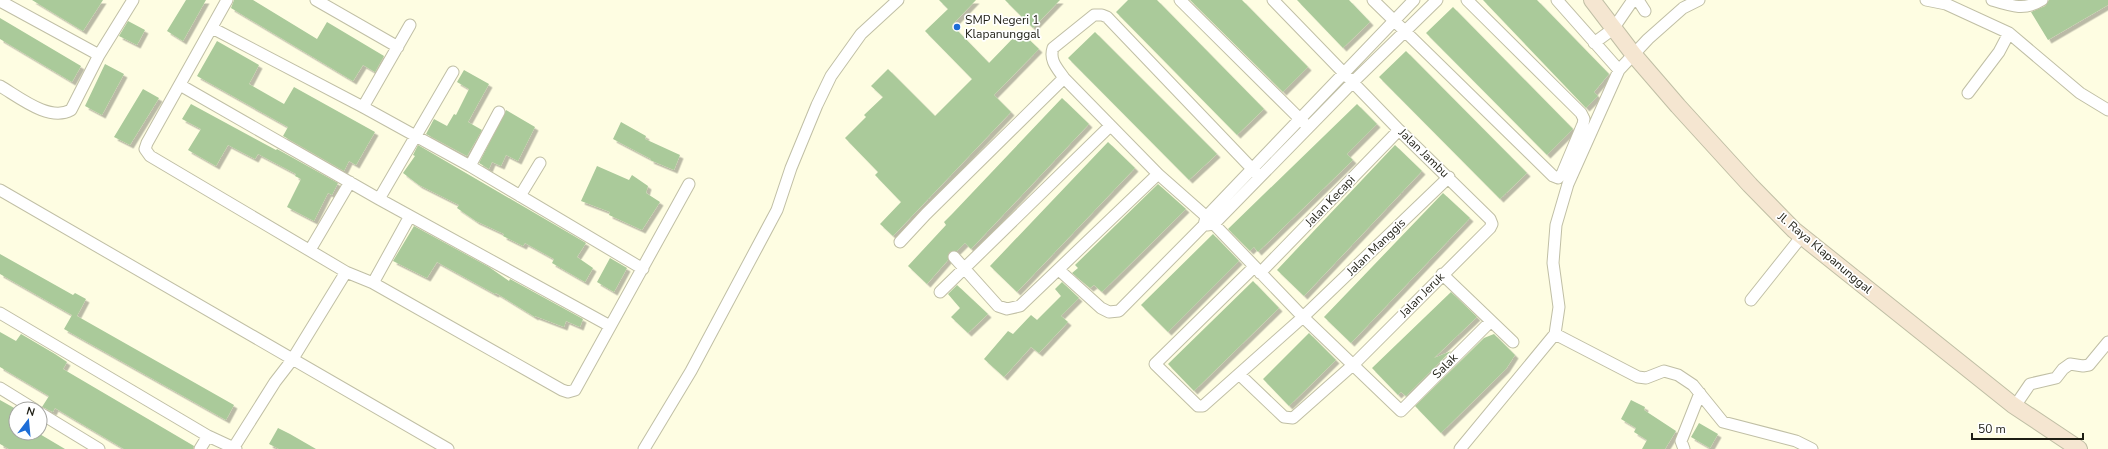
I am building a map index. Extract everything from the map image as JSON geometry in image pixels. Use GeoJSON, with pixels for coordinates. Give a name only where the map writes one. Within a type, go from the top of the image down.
{"type":"FeatureCollection","features":[{"type":"Feature","properties":{"kind":"street"},"geometry":{"type":"LineString","coordinates":[[0,86],[49,112],[66,113],[71,110],[99,55],[133,0]]}},
{"type":"Feature","properties":{"kind":"street"},"geometry":{"type":"LineString","coordinates":[[227,0],[147,143],[145,149],[147,153],[346,272],[373,283],[562,390],[568,392],[575,390],[689,184]]}},
{"type":"Feature","properties":{"kind":"street"},"geometry":{"type":"LineString","coordinates":[[316,0],[398,47]]}},
{"type":"Feature","properties":{"kind":"street"},"geometry":{"type":"LineString","coordinates":[[644,449],[690,371],[777,210],[791,168],[817,105],[831,76],[861,34],[898,0]]}},
{"type":"Feature","properties":{"kind":"street"},"geometry":{"type":"LineString","coordinates":[[1180,0],[1309,128]]}},
{"type":"Feature","properties":{"kind":"street","name":"Jalan Jambu"},"geometry":{"type":"LineString","coordinates":[[1273,0],[1354,81],[1399,130],[1449,177],[1490,219],[1492,226]]}},
{"type":"Feature","properties":{"kind":"street"},"geometry":{"type":"LineString","coordinates":[[1373,0],[1553,176],[1558,178],[1562,174],[1583,124],[1584,119],[1581,113],[1467,0]]}},
{"type":"Feature","properties":{"kind":"street"},"geometry":{"type":"LineString","coordinates":[[1059,270],[1101,308],[1109,312],[1119,311],[1256,172],[1299,118],[1414,0]]}},
{"type":"Feature","properties":{"kind":"street"},"geometry":{"type":"LineString","coordinates":[[1256,172],[1309,128],[1404,30],[1437,0]]}},
{"type":"Feature","properties":{"kind":"street"},"geometry":{"type":"LineString","coordinates":[[1557,0],[1619,70]]}},
{"type":"Feature","properties":{"kind":"street","name":"Jl. Raya Klapanunggal"},"geometry":{"type":"LineString","coordinates":[[1592,0],[1634,55],[1750,185],[1802,236],[2015,406],[2079,449]]}},
{"type":"Feature","properties":{"kind":"street"},"geometry":{"type":"LineString","coordinates":[[1594,43],[1613,29],[1632,0]]}},
{"type":"Feature","properties":{"kind":"street"},"geometry":{"type":"LineString","coordinates":[[1638,0],[1645,11]]}},
{"type":"Feature","properties":{"kind":"street"},"geometry":{"type":"LineString","coordinates":[[1460,449],[1555,334],[1559,307],[1553,263],[1556,226],[1568,184],[1619,70],[1648,39],[1683,8],[1699,0]]}},
{"type":"Feature","properties":{"kind":"street"},"geometry":{"type":"LineString","coordinates":[[1926,0],[1946,4],[2009,33],[2080,93],[2108,110]]}},
{"type":"Feature","properties":{"kind":"street"},"geometry":{"type":"LineString","coordinates":[[1992,0],[2021,8],[2033,6],[2042,0]]}},
{"type":"Feature","properties":{"kind":"street"},"geometry":{"type":"LineString","coordinates":[[0,1],[99,55]]}},
{"type":"Feature","properties":{"kind":"street"},"geometry":{"type":"LineString","coordinates":[[1256,172],[1107,17],[1102,15],[1094,15],[1053,48],[1051,55],[1052,60],[1064,78],[1158,174],[1303,317],[1354,364]]}},
{"type":"Feature","properties":{"kind":"street"},"geometry":{"type":"LineString","coordinates":[[363,106],[410,25]]}},
{"type":"Feature","properties":{"kind":"street"},"geometry":{"type":"LineString","coordinates":[[212,28],[363,106],[470,166],[643,268]]}},
{"type":"Feature","properties":{"kind":"street"},"geometry":{"type":"LineString","coordinates":[[1968,93],[1999,52],[2009,33]]}},
{"type":"Feature","properties":{"kind":"street"},"geometry":{"type":"LineString","coordinates":[[379,199],[453,72]]}},
{"type":"Feature","properties":{"kind":"street"},"geometry":{"type":"LineString","coordinates":[[900,242],[926,214],[1064,78]]}},
{"type":"Feature","properties":{"kind":"street"},"geometry":{"type":"LineString","coordinates":[[180,85],[379,199],[610,326]]}},
{"type":"Feature","properties":{"kind":"street"},"geometry":{"type":"LineString","coordinates":[[470,166],[499,112]]}},
{"type":"Feature","properties":{"kind":"street"},"geometry":{"type":"LineString","coordinates":[[940,292],[1110,126]]}},
{"type":"Feature","properties":{"kind":"street","name":"Jalan Kecapi"},"geometry":{"type":"LineString","coordinates":[[1240,375],[1203,406],[1198,406],[1155,364],[1257,270],[1399,130]]}},
{"type":"Feature","properties":{"kind":"street"},"geometry":{"type":"LineString","coordinates":[[520,196],[540,163]]}},
{"type":"Feature","properties":{"kind":"street"},"geometry":{"type":"LineString","coordinates":[[954,257],[990,299],[1003,309],[1020,306],[1158,174]]}},
{"type":"Feature","properties":{"kind":"street","name":"Jalan Manggis"},"geometry":{"type":"LineString","coordinates":[[1240,375],[1303,317],[1449,177]]}},
{"type":"Feature","properties":{"kind":"street"},"geometry":{"type":"LineString","coordinates":[[310,250],[350,182]]}},
{"type":"Feature","properties":{"kind":"street"},"geometry":{"type":"LineString","coordinates":[[0,190],[448,449]]}},
{"type":"Feature","properties":{"kind":"street"},"geometry":{"type":"LineString","coordinates":[[373,283],[410,216]]}},
{"type":"Feature","properties":{"kind":"street","name":"Jalan Jeruk"},"geometry":{"type":"LineString","coordinates":[[1240,375],[1284,417],[1293,418],[1354,364],[1442,274],[1492,226]]}},
{"type":"Feature","properties":{"kind":"street"},"geometry":{"type":"LineString","coordinates":[[1751,300],[1802,236]]}},
{"type":"Feature","properties":{"kind":"street"},"geometry":{"type":"LineString","coordinates":[[0,313],[208,436],[235,448],[275,382],[292,360],[346,272]]}},
{"type":"Feature","properties":{"kind":"street"},"geometry":{"type":"LineString","coordinates":[[1442,274],[1490,322],[1513,342]]}},
{"type":"Feature","properties":{"kind":"street","name":"Salak"},"geometry":{"type":"LineString","coordinates":[[1354,364],[1400,411],[1490,322]]}},
{"type":"Feature","properties":{"kind":"street"},"geometry":{"type":"LineString","coordinates":[[1555,334],[1638,377],[1646,378],[1664,371],[1678,375],[1693,385],[1723,422],[1796,441],[1812,449]]}},
{"type":"Feature","properties":{"kind":"street"},"geometry":{"type":"LineString","coordinates":[[2015,406],[2030,384],[2056,378],[2063,369],[2070,364],[2083,366],[2089,364],[2108,342]]}},
{"type":"Feature","properties":{"kind":"street"},"geometry":{"type":"LineString","coordinates":[[0,388],[21,401]]}},
{"type":"Feature","properties":{"kind":"street"},"geometry":{"type":"LineString","coordinates":[[1684,449],[1681,441],[1700,393]]}},
{"type":"Feature","properties":{"kind":"street"},"geometry":{"type":"LineString","coordinates":[[48,418],[99,449]]}},
{"type":"Feature","properties":{"kind":"street"},"geometry":{"type":"LineString","coordinates":[[200,449],[208,436]]}},
{"type":"Feature","properties":{"kind":"building"},"geometry":{"type":"Polygon","coordinates":[[[32,0],[103,0],[83,31],[32,0]]]}},
{"type":"Feature","properties":{"kind":"building"},"geometry":{"type":"Polygon","coordinates":[[[186,0],[206,0],[183,41],[167,31],[186,0]]]}},
{"type":"Feature","properties":{"kind":"building"},"geometry":{"type":"Polygon","coordinates":[[[234,0],[253,0],[317,39],[327,22],[384,56],[375,72],[363,65],[353,81],[231,8],[234,0]]]}},
{"type":"Feature","properties":{"kind":"building"},"geometry":{"type":"Polygon","coordinates":[[[939,0],[976,0],[952,25],[989,63],[1020,31],[1039,49],[994,95],[1011,112],[893,236],[880,224],[901,202],[875,175],[878,172],[845,138],[866,117],[864,115],[883,97],[871,86],[888,69],[935,116],[972,79],[925,31],[948,9],[939,0]]]}},
{"type":"Feature","properties":{"kind":"building"},"geometry":{"type":"Polygon","coordinates":[[[1005,0],[1060,0],[1033,28],[1005,0]]]}},
{"type":"Feature","properties":{"kind":"building"},"geometry":{"type":"Polygon","coordinates":[[[1128,0],[1157,0],[1264,109],[1237,135],[1116,12],[1128,0]]]}},
{"type":"Feature","properties":{"kind":"building"},"geometry":{"type":"Polygon","coordinates":[[[1190,0],[1242,0],[1308,67],[1283,92],[1190,0]]]}},
{"type":"Feature","properties":{"kind":"building"},"geometry":{"type":"Polygon","coordinates":[[[1297,0],[1349,0],[1370,22],[1343,48],[1297,0]]]}},
{"type":"Feature","properties":{"kind":"building"},"geometry":{"type":"Polygon","coordinates":[[[1483,0],[1537,0],[1609,74],[1594,92],[1598,96],[1586,108],[1483,0]]]}},
{"type":"Feature","properties":{"kind":"building"},"geometry":{"type":"Polygon","coordinates":[[[2049,0],[2108,0],[2108,5],[2048,40],[2031,12],[2045,6],[2049,0]]]}},
{"type":"Feature","properties":{"kind":"building"},"geometry":{"type":"Polygon","coordinates":[[[1453,7],[1573,129],[1547,155],[1426,33],[1453,7]]]}},
{"type":"Feature","properties":{"kind":"building"},"geometry":{"type":"Polygon","coordinates":[[[0,18],[81,66],[72,82],[0,39],[0,18]]]}},
{"type":"Feature","properties":{"kind":"building"},"geometry":{"type":"Polygon","coordinates":[[[128,21],[145,30],[137,45],[119,36],[128,21]]]}},
{"type":"Feature","properties":{"kind":"building"},"geometry":{"type":"Polygon","coordinates":[[[1095,32],[1217,154],[1189,180],[1068,58],[1095,32]]]}},
{"type":"Feature","properties":{"kind":"building"},"geometry":{"type":"Polygon","coordinates":[[[217,41],[259,65],[249,84],[284,104],[294,87],[375,132],[356,165],[349,161],[344,171],[283,136],[288,127],[197,76],[217,41]]]}},
{"type":"Feature","properties":{"kind":"building"},"geometry":{"type":"Polygon","coordinates":[[[1406,51],[1527,173],[1500,199],[1379,77],[1406,51]]]}},
{"type":"Feature","properties":{"kind":"building"},"geometry":{"type":"Polygon","coordinates":[[[105,64],[124,74],[102,115],[85,106],[105,64]]]}},
{"type":"Feature","properties":{"kind":"building"},"geometry":{"type":"Polygon","coordinates":[[[464,70],[489,84],[468,122],[482,130],[467,156],[426,134],[434,119],[447,126],[454,114],[456,115],[469,89],[457,82],[464,70]]]}},
{"type":"Feature","properties":{"kind":"building"},"geometry":{"type":"Polygon","coordinates":[[[143,89],[159,98],[130,145],[114,137],[143,89]]]}},
{"type":"Feature","properties":{"kind":"building"},"geometry":{"type":"Polygon","coordinates":[[[1062,98],[1089,124],[971,249],[965,243],[957,251],[949,252],[948,260],[927,284],[908,266],[946,225],[944,222],[1062,98]]]}},
{"type":"Feature","properties":{"kind":"building"},"geometry":{"type":"Polygon","coordinates":[[[191,104],[338,183],[332,195],[328,193],[314,221],[287,207],[301,179],[295,176],[296,174],[258,154],[255,159],[228,145],[216,166],[188,150],[201,129],[182,119],[191,104]]]}},
{"type":"Feature","properties":{"kind":"building"},"geometry":{"type":"Polygon","coordinates":[[[1357,104],[1377,124],[1347,154],[1353,160],[1258,252],[1254,247],[1250,251],[1228,229],[1357,104]]]}},
{"type":"Feature","properties":{"kind":"building"},"geometry":{"type":"Polygon","coordinates":[[[506,110],[535,127],[518,161],[506,155],[501,166],[492,162],[489,169],[479,163],[506,110]]]}},
{"type":"Feature","properties":{"kind":"building"},"geometry":{"type":"Polygon","coordinates":[[[621,122],[646,136],[645,139],[680,155],[674,170],[650,160],[651,159],[613,139],[621,122]]]}},
{"type":"Feature","properties":{"kind":"building"},"geometry":{"type":"Polygon","coordinates":[[[1108,142],[1135,168],[1017,292],[990,266],[1108,142]]]}},
{"type":"Feature","properties":{"kind":"building"},"geometry":{"type":"Polygon","coordinates":[[[418,145],[586,243],[577,257],[593,268],[585,282],[552,263],[554,259],[525,243],[523,246],[503,236],[504,234],[476,221],[457,208],[459,205],[419,185],[403,173],[415,156],[413,155],[418,145]]]}},
{"type":"Feature","properties":{"kind":"building"},"geometry":{"type":"Polygon","coordinates":[[[1395,145],[1422,171],[1304,296],[1277,270],[1395,145]]]}},
{"type":"Feature","properties":{"kind":"building"},"geometry":{"type":"Polygon","coordinates":[[[597,166],[629,180],[632,175],[648,186],[646,193],[660,202],[642,230],[609,215],[610,212],[581,201],[597,166]]]}},
{"type":"Feature","properties":{"kind":"building"},"geometry":{"type":"Polygon","coordinates":[[[1158,184],[1186,209],[1102,292],[1094,285],[1090,288],[1072,273],[1078,268],[1075,265],[1158,184]]]}},
{"type":"Feature","properties":{"kind":"building"},"geometry":{"type":"Polygon","coordinates":[[[1443,193],[1470,218],[1351,343],[1324,317],[1443,193]]]}},
{"type":"Feature","properties":{"kind":"building"},"geometry":{"type":"Polygon","coordinates":[[[414,226],[489,267],[509,281],[510,279],[583,319],[580,327],[566,321],[564,327],[535,317],[496,293],[495,294],[437,262],[427,278],[393,261],[414,226]]]}},
{"type":"Feature","properties":{"kind":"building"},"geometry":{"type":"Polygon","coordinates":[[[1213,234],[1239,261],[1168,332],[1141,305],[1213,234]]]}},
{"type":"Feature","properties":{"kind":"building"},"geometry":{"type":"Polygon","coordinates":[[[0,254],[73,295],[75,293],[86,299],[77,316],[234,405],[226,420],[64,329],[72,315],[0,274],[0,254]]]}},
{"type":"Feature","properties":{"kind":"building"},"geometry":{"type":"Polygon","coordinates":[[[610,258],[627,268],[614,292],[597,282],[610,258]]]}},
{"type":"Feature","properties":{"kind":"building"},"geometry":{"type":"Polygon","coordinates":[[[1253,281],[1279,308],[1194,391],[1168,364],[1253,281]]]}},
{"type":"Feature","properties":{"kind":"building"},"geometry":{"type":"Polygon","coordinates":[[[1062,282],[1079,298],[1061,316],[1068,322],[1039,353],[1031,347],[1004,377],[984,359],[1008,331],[1013,334],[1031,315],[1037,320],[1061,296],[1055,289],[1062,282]]]}},
{"type":"Feature","properties":{"kind":"building"},"geometry":{"type":"Polygon","coordinates":[[[957,285],[988,314],[968,333],[951,317],[960,308],[948,294],[957,285]]]}},
{"type":"Feature","properties":{"kind":"building"},"geometry":{"type":"Polygon","coordinates":[[[1451,292],[1477,317],[1434,358],[1451,351],[1406,396],[1401,392],[1398,395],[1372,368],[1451,292]]]}},
{"type":"Feature","properties":{"kind":"building"},"geometry":{"type":"Polygon","coordinates":[[[0,332],[16,341],[21,334],[67,362],[63,369],[194,446],[193,449],[124,449],[55,408],[53,412],[48,410],[48,401],[46,401],[49,396],[0,367],[0,332]]]}},
{"type":"Feature","properties":{"kind":"building"},"geometry":{"type":"Polygon","coordinates":[[[1309,333],[1336,360],[1289,406],[1263,379],[1309,333]]]}},
{"type":"Feature","properties":{"kind":"building"},"geometry":{"type":"Polygon","coordinates":[[[1494,334],[1515,355],[1506,369],[1441,433],[1415,406],[1484,338],[1494,334]]]}},
{"type":"Feature","properties":{"kind":"building"},"geometry":{"type":"Polygon","coordinates":[[[0,400],[8,404],[8,441],[48,441],[48,439],[65,449],[9,449],[0,444],[0,400]]]}},
{"type":"Feature","properties":{"kind":"building"},"geometry":{"type":"Polygon","coordinates":[[[1631,400],[1645,407],[1644,410],[1676,431],[1665,449],[1642,449],[1647,440],[1634,432],[1636,428],[1621,419],[1631,400]]]}},
{"type":"Feature","properties":{"kind":"building"},"geometry":{"type":"Polygon","coordinates":[[[1699,423],[1718,434],[1710,448],[1691,437],[1699,423]]]}},
{"type":"Feature","properties":{"kind":"building"},"geometry":{"type":"Polygon","coordinates":[[[278,428],[316,449],[279,449],[269,444],[278,428]]]}},
{"type":"Feature","properties":{"kind":"place","name":"SMP Negeri 1 Klapanunggal"},"geometry":{"type":"Point","coordinates":[957,27]}}]}
